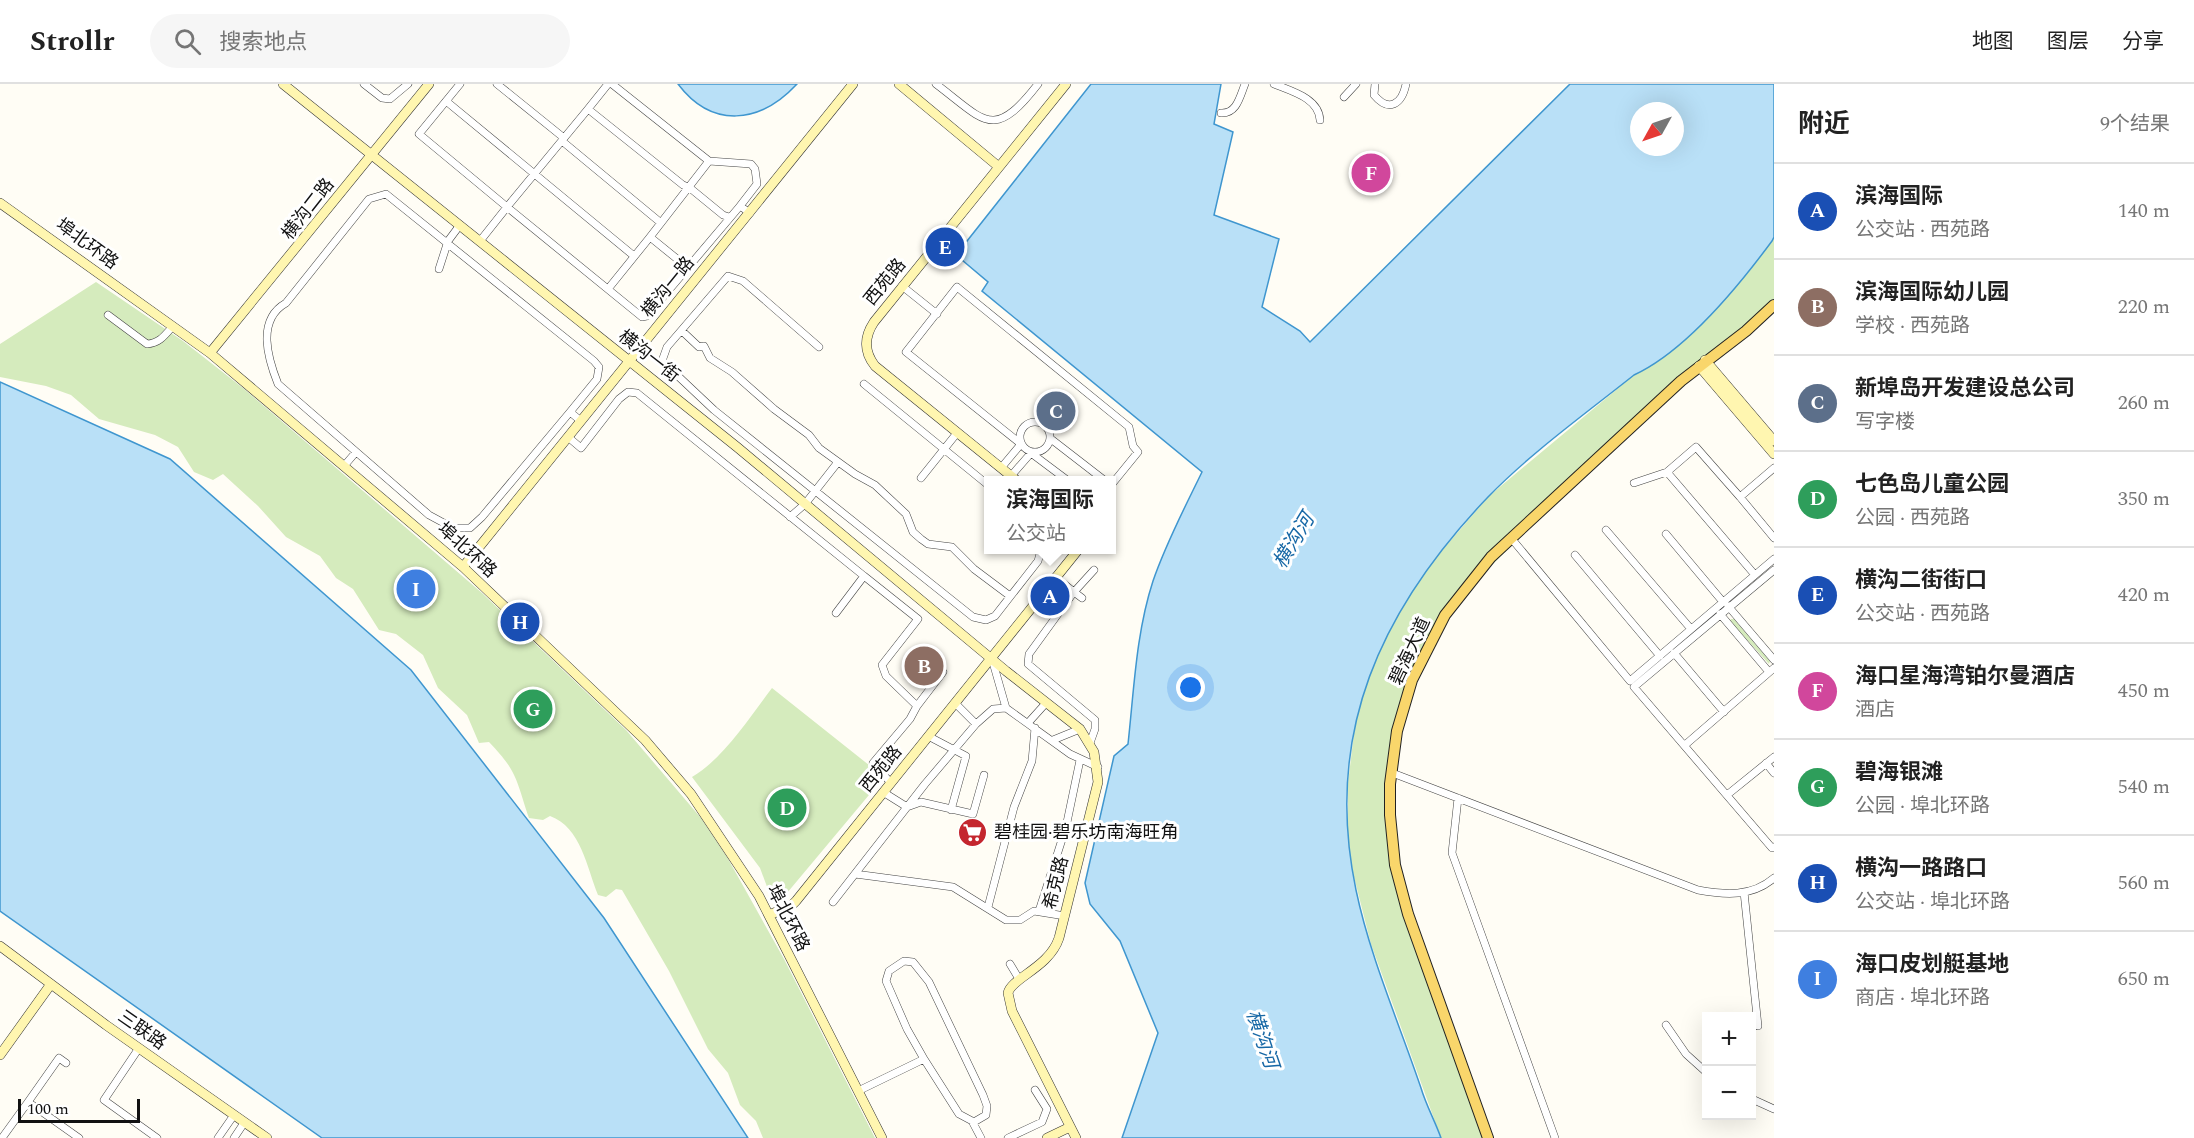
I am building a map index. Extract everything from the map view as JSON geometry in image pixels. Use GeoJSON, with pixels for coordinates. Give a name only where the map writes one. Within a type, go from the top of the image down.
{"type":"FeatureCollection","features":[{"type":"Feature","properties":{"kind":"main road","name":"横沟一街"},"geometry":{"type":"LineString","coordinates":[[283,84],[629,361],[991,658]]}},
{"type":"Feature","properties":{"kind":"main road","name":"横沟二路"},"geometry":{"type":"LineString","coordinates":[[210,353],[429,84]]}},
{"type":"Feature","properties":{"kind":"main road","name":"横沟一路"},"geometry":{"type":"LineString","coordinates":[[463,567],[853,84]]}},
{"type":"Feature","properties":{"kind":"main road"},"geometry":{"type":"LineString","coordinates":[[899,84],[999,166]]}},
{"type":"Feature","properties":{"kind":"main road","name":"西苑路"},"geometry":{"type":"LineString","coordinates":[[1011,476],[882,372],[870,359],[866,342],[869,330],[902,286],[1066,84]]}},
{"type":"Feature","properties":{"kind":"main road","name":"埠北环路"},"geometry":{"type":"LineString","coordinates":[[0,203],[210,353],[463,567],[645,740],[702,809],[746,874],[882,1138]]}},
{"type":"Feature","properties":{"kind":"main road","name":"碧海大道"},"geometry":{"type":"LineString","coordinates":[[1488,1138],[1403,898],[1392,847],[1390,797],[1397,731],[1420,661],[1460,593],[1485,563],[1774,305]]}},
{"type":"Feature","properties":{"kind":"main road","name":"碧海大道"},"geometry":{"type":"LineString","coordinates":[[1704,366],[1748,337],[1774,314]]}},
{"type":"Feature","properties":{"kind":"main road"},"geometry":{"type":"LineString","coordinates":[[1704,366],[1771,438],[1774,454]]}},
{"type":"Feature","properties":{"kind":"main road","name":"碧海大道"},"geometry":{"type":"LineString","coordinates":[[1493,1138],[1403,882],[1395,830],[1395,774],[1408,704],[1428,653],[1456,604],[1512,540]]}},
{"type":"Feature","properties":{"kind":"main road","name":"西苑路"},"geometry":{"type":"LineString","coordinates":[[769,915],[791,906],[1074,554]]}},
{"type":"Feature","properties":{"kind":"main road","name":"希克路"},"geometry":{"type":"LineString","coordinates":[[991,658],[1080,729],[1090,743],[1098,767],[1096,792],[1065,916],[1053,952],[1038,968],[1019,979]]}},
{"type":"Feature","properties":{"kind":"main road","name":"三联路"},"geometry":{"type":"LineString","coordinates":[[0,946],[267,1138]]}},
{"type":"Feature","properties":{"kind":"main road"},"geometry":{"type":"LineString","coordinates":[[1019,979],[1009,987],[1008,1002],[1076,1138]]}},
{"type":"Feature","properties":{"kind":"main road"},"geometry":{"type":"LineString","coordinates":[[0,1055],[51,984]]}},
{"type":"Feature","properties":{"kind":"main road"},"geometry":{"type":"LineString","coordinates":[[1047,1138],[1070,1127]]}},
{"type":"Feature","properties":{"kind":"street"},"geometry":{"type":"LineString","coordinates":[[364,84],[382,98],[390,99],[408,84]]}},
{"type":"Feature","properties":{"kind":"street"},"geometry":{"type":"LineString","coordinates":[[460,84],[419,135],[507,207],[608,289],[642,317],[647,316],[757,184],[755,169],[751,164],[710,161],[610,84],[534,174],[507,207],[480,241]]}},
{"type":"Feature","properties":{"kind":"street"},"geometry":{"type":"LineString","coordinates":[[497,84],[661,223]]}},
{"type":"Feature","properties":{"kind":"street"},"geometry":{"type":"LineString","coordinates":[[936,84],[975,114],[990,122],[1004,119],[1013,113],[1038,84]]}},
{"type":"Feature","properties":{"kind":"street"},"geometry":{"type":"LineString","coordinates":[[1221,113],[1228,114],[1234,110],[1245,84]]}},
{"type":"Feature","properties":{"kind":"street"},"geometry":{"type":"LineString","coordinates":[[1274,84],[1296,93],[1316,106],[1320,111],[1320,120]]}},
{"type":"Feature","properties":{"kind":"street"},"geometry":{"type":"LineString","coordinates":[[1344,98],[1356,84]]}},
{"type":"Feature","properties":{"kind":"street"},"geometry":{"type":"LineString","coordinates":[[1375,84],[1374,95],[1383,105],[1389,106],[1399,101],[1407,84]]}},
{"type":"Feature","properties":{"kind":"street"},"geometry":{"type":"LineString","coordinates":[[446,101],[634,256]]}},
{"type":"Feature","properties":{"kind":"street"},"geometry":{"type":"LineString","coordinates":[[588,109],[683,185],[729,217]]}},
{"type":"Feature","properties":{"kind":"street"},"geometry":{"type":"LineString","coordinates":[[608,289],[710,161]]}},
{"type":"Feature","properties":{"kind":"street"},"geometry":{"type":"LineString","coordinates":[[386,194],[392,197],[448,241],[599,367],[597,378],[509,489],[470,528],[453,528],[429,515],[278,384],[270,362],[267,328],[278,308],[286,303],[374,196],[386,194]]}},
{"type":"Feature","properties":{"kind":"street"},"geometry":{"type":"LineString","coordinates":[[740,206],[750,213]]}},
{"type":"Feature","properties":{"kind":"street"},"geometry":{"type":"LineString","coordinates":[[438,269],[448,241],[460,225]]}},
{"type":"Feature","properties":{"kind":"street"},"geometry":{"type":"LineString","coordinates":[[650,237],[687,267]]}},
{"type":"Feature","properties":{"kind":"street"},"geometry":{"type":"LineString","coordinates":[[819,346],[735,276],[728,276],[722,280],[663,355],[662,361],[666,367],[816,491],[973,617],[986,620],[995,616],[1038,561],[1040,554]]}},
{"type":"Feature","properties":{"kind":"street"},"geometry":{"type":"LineString","coordinates":[[902,286],[937,314]]}},
{"type":"Feature","properties":{"kind":"street"},"geometry":{"type":"LineString","coordinates":[[1062,476],[906,352],[957,287],[1129,427],[1133,446],[1138,452],[1116,479]]}},
{"type":"Feature","properties":{"kind":"street"},"geometry":{"type":"LineString","coordinates":[[108,315],[147,344],[155,343],[163,338],[173,326]]}},
{"type":"Feature","properties":{"kind":"street"},"geometry":{"type":"LineString","coordinates":[[682,331],[699,347],[704,346],[710,358],[744,382],[838,462],[875,485],[906,514],[913,532],[921,539],[928,544],[952,548],[974,570],[1010,596]]}},
{"type":"Feature","properties":{"kind":"street"},"geometry":{"type":"LineString","coordinates":[[864,384],[984,482]]}},
{"type":"Feature","properties":{"kind":"street"},"geometry":{"type":"LineString","coordinates":[[568,437],[581,448],[619,399],[628,392],[637,393],[918,619],[882,665],[886,676],[917,706]]}},
{"type":"Feature","properties":{"kind":"street"},"geometry":{"type":"LineString","coordinates":[[570,412],[581,421]]}},
{"type":"Feature","properties":{"kind":"street"},"geometry":{"type":"LineString","coordinates":[[1001,468],[1021,444],[1021,431],[1033,420],[1043,424],[1051,434],[1051,439],[1042,450],[1031,453],[1014,476]]}},
{"type":"Feature","properties":{"kind":"street"},"geometry":{"type":"LineString","coordinates":[[921,478],[957,434]]}},
{"type":"Feature","properties":{"kind":"street"},"geometry":{"type":"LineString","coordinates":[[1051,439],[1099,476]]}},
{"type":"Feature","properties":{"kind":"street"},"geometry":{"type":"LineString","coordinates":[[1634,483],[1667,472],[1696,447],[1774,538]]}},
{"type":"Feature","properties":{"kind":"street"},"geometry":{"type":"LineString","coordinates":[[344,466],[356,452]]}},
{"type":"Feature","properties":{"kind":"street"},"geometry":{"type":"LineString","coordinates":[[790,517],[805,504],[838,462]]}},
{"type":"Feature","properties":{"kind":"street"},"geometry":{"type":"LineString","coordinates":[[1740,497],[1774,468]]}},
{"type":"Feature","properties":{"kind":"street"},"geometry":{"type":"LineString","coordinates":[[1667,472],[1755,575]]}},
{"type":"Feature","properties":{"kind":"street"},"geometry":{"type":"LineString","coordinates":[[1606,530],[1691,629]]}},
{"type":"Feature","properties":{"kind":"street"},"geometry":{"type":"LineString","coordinates":[[1666,534],[1774,660]]}},
{"type":"Feature","properties":{"kind":"street"},"geometry":{"type":"LineString","coordinates":[[1512,540],[1684,745],[1772,848],[1774,847]]}},
{"type":"Feature","properties":{"kind":"street"},"geometry":{"type":"LineString","coordinates":[[1575,555],[1660,656]]}},
{"type":"Feature","properties":{"kind":"street"},"geometry":{"type":"LineString","coordinates":[[1632,684],[1674,653],[1720,614],[1726,604],[1774,559]]}},
{"type":"Feature","properties":{"kind":"street"},"geometry":{"type":"LineString","coordinates":[[1090,743],[1095,729],[1095,720],[1028,664],[1029,654],[1074,592],[1094,570]]}},
{"type":"Feature","properties":{"kind":"street"},"geometry":{"type":"LineString","coordinates":[[1632,684],[1691,629],[1774,570]]}},
{"type":"Feature","properties":{"kind":"street"},"geometry":{"type":"LineString","coordinates":[[836,613],[864,576]]}},
{"type":"Feature","properties":{"kind":"street"},"geometry":{"type":"LineString","coordinates":[[1056,577],[1082,598]]}},
{"type":"Feature","properties":{"kind":"street"},"geometry":{"type":"LineString","coordinates":[[1684,745],[1772,670],[1720,614]]}},
{"type":"Feature","properties":{"kind":"street"},"geometry":{"type":"LineString","coordinates":[[1674,653],[1724,712]]}},
{"type":"Feature","properties":{"kind":"street"},"geometry":{"type":"LineString","coordinates":[[991,658],[1006,708]]}},
{"type":"Feature","properties":{"kind":"street"},"geometry":{"type":"LineString","coordinates":[[891,783],[873,763],[910,719],[943,672]]}},
{"type":"Feature","properties":{"kind":"street"},"geometry":{"type":"LineString","coordinates":[[955,703],[976,724]]}},
{"type":"Feature","properties":{"kind":"street"},"geometry":{"type":"LineString","coordinates":[[988,907],[1014,807],[1032,761],[1031,726],[1046,703]]}},
{"type":"Feature","properties":{"kind":"street"},"geometry":{"type":"LineString","coordinates":[[833,902],[907,807],[976,724],[993,708],[1006,708],[1080,760],[1098,767]]}},
{"type":"Feature","properties":{"kind":"street"},"geometry":{"type":"LineString","coordinates":[[1053,740],[1080,729]]}},
{"type":"Feature","properties":{"kind":"street"},"geometry":{"type":"LineString","coordinates":[[928,736],[966,756],[951,810]]}},
{"type":"Feature","properties":{"kind":"street"},"geometry":{"type":"LineString","coordinates":[[1727,795],[1774,757]]}},
{"type":"Feature","properties":{"kind":"street"},"geometry":{"type":"LineString","coordinates":[[1040,911],[1066,827],[1080,760]]}},
{"type":"Feature","properties":{"kind":"street"},"geometry":{"type":"LineString","coordinates":[[1766,763],[1774,772]]}},
{"type":"Feature","properties":{"kind":"street"},"geometry":{"type":"LineString","coordinates":[[907,807],[921,802],[973,814],[984,774]]}},
{"type":"Feature","properties":{"kind":"street"},"geometry":{"type":"LineString","coordinates":[[1395,774],[1698,890],[1725,895],[1763,888],[1774,878]]}},
{"type":"Feature","properties":{"kind":"street"},"geometry":{"type":"LineString","coordinates":[[883,792],[907,807]]}},
{"type":"Feature","properties":{"kind":"street"},"geometry":{"type":"LineString","coordinates":[[1458,798],[1452,853],[1555,1138]]}},
{"type":"Feature","properties":{"kind":"street"},"geometry":{"type":"LineString","coordinates":[[1066,827],[1087,829]]}},
{"type":"Feature","properties":{"kind":"street"},"geometry":{"type":"LineString","coordinates":[[855,873],[953,887],[1006,920],[1020,920],[1034,911],[1065,916]]}},
{"type":"Feature","properties":{"kind":"street"},"geometry":{"type":"LineString","coordinates":[[1744,892],[1758,1026]]}},
{"type":"Feature","properties":{"kind":"street"},"geometry":{"type":"LineString","coordinates":[[972,1121],[986,1115],[987,1106],[983,1095],[929,982],[913,962],[904,962],[889,971],[886,981],[907,1029],[924,1059],[959,1114],[972,1121],[981,1138]]}},
{"type":"Feature","properties":{"kind":"street"},"geometry":{"type":"LineString","coordinates":[[1010,964],[1019,979]]}},
{"type":"Feature","properties":{"kind":"street"},"geometry":{"type":"LineString","coordinates":[[1666,1025],[1686,1054],[1702,1068]]}},
{"type":"Feature","properties":{"kind":"street"},"geometry":{"type":"LineString","coordinates":[[139,1048],[104,1100],[157,1138]]}},
{"type":"Feature","properties":{"kind":"street"},"geometry":{"type":"LineString","coordinates":[[2,1138],[59,1058],[66,1063]]}},
{"type":"Feature","properties":{"kind":"street"},"geometry":{"type":"LineString","coordinates":[[858,1091],[924,1059]]}},
{"type":"Feature","properties":{"kind":"street"},"geometry":{"type":"LineString","coordinates":[[1008,1138],[1042,1122],[1047,1109],[1035,1090]]}},
{"type":"Feature","properties":{"kind":"street"},"geometry":{"type":"LineString","coordinates":[[1756,1101],[1774,1109]]}},
{"type":"Feature","properties":{"kind":"street"},"geometry":{"type":"LineString","coordinates":[[28,1102],[79,1138]]}},
{"type":"Feature","properties":{"kind":"street"},"geometry":{"type":"LineString","coordinates":[[218,1138],[234,1115]]}},
{"type":"Feature","properties":{"kind":"street"},"geometry":{"type":"LineString","coordinates":[[234,1138],[244,1123]]}},
{"type":"Feature","properties":{"kind":"green space"},"geometry":{"type":"Polygon","coordinates":[[[1774,237],[1774,302],[1668,393],[1450,606],[1412,680],[1390,797],[1404,902],[1488,1138],[1441,1138],[1371,944],[1352,869],[1348,845],[1348,783],[1356,717],[1364,690],[1385,637],[1420,576],[1489,496],[1634,375],[1692,332],[1747,274],[1774,237]]]}},
{"type":"Feature","properties":{"kind":"green space"},"geometry":{"type":"Polygon","coordinates":[[[96,282],[183,341],[243,388],[482,593],[626,730],[701,818],[727,857],[784,959],[875,1138],[763,1138],[756,1121],[740,1105],[728,1073],[708,1049],[669,971],[622,890],[616,889],[606,897],[598,895],[582,850],[569,829],[561,821],[550,816],[543,820],[529,818],[518,785],[506,761],[489,742],[479,743],[467,715],[438,688],[423,655],[396,634],[379,630],[353,589],[336,578],[320,556],[286,537],[258,506],[223,474],[213,480],[194,472],[178,447],[155,435],[99,419],[71,395],[46,386],[0,377],[0,344],[96,282]]]}},
{"type":"Feature","properties":{"kind":"green space"},"geometry":{"type":"Polygon","coordinates":[[[1734,619],[1770,661],[1769,664],[1730,621],[1734,619]]]}},
{"type":"Feature","properties":{"kind":"green space"},"geometry":{"type":"Polygon","coordinates":[[[772,688],[884,777],[787,893],[769,892],[760,868],[692,777],[725,749],[772,688]]]}},
{"type":"Feature","properties":{"kind":"water"},"geometry":{"type":"Polygon","coordinates":[[[678,84],[797,84],[768,107],[736,116],[706,109],[691,99],[678,84]]]}},
{"type":"Feature","properties":{"kind":"water","name":"横沟河"},"geometry":{"type":"Polygon","coordinates":[[[1091,84],[1221,84],[1214,124],[1233,132],[1214,215],[1279,239],[1262,307],[1300,331],[1310,342],[1570,84],[1774,84],[1774,237],[1772,241],[1727,297],[1692,334],[1673,350],[1634,375],[1559,434],[1522,464],[1488,497],[1450,540],[1418,584],[1391,629],[1370,677],[1355,726],[1348,778],[1348,833],[1356,890],[1377,965],[1441,1138],[1122,1138],[1158,1033],[1120,941],[1090,904],[1085,883],[1114,756],[1128,744],[1136,662],[1147,601],[1164,553],[1202,472],[982,291],[988,282],[956,255],[1091,84]]]}},
{"type":"Feature","properties":{"kind":"water"},"geometry":{"type":"Polygon","coordinates":[[[0,382],[170,459],[411,670],[604,918],[748,1138],[322,1138],[0,911],[0,382]]]}},
{"type":"Feature","properties":{"kind":"place","name":"海口星海湾铂尔曼酒店"},"geometry":{"type":"Point","coordinates":[1371,173]}},
{"type":"Feature","properties":{"kind":"place","name":"横沟二街街口"},"geometry":{"type":"Point","coordinates":[945,247]}},
{"type":"Feature","properties":{"kind":"place","name":"新埠岛开发建设总公司"},"geometry":{"type":"Point","coordinates":[1056,411]}},
{"type":"Feature","properties":{"kind":"place","name":"海口皮划艇基地"},"geometry":{"type":"Point","coordinates":[416,589]}},
{"type":"Feature","properties":{"kind":"place","name":"滨海国际"},"geometry":{"type":"Point","coordinates":[1050,596]}},
{"type":"Feature","properties":{"kind":"place","name":"横沟一路路口"},"geometry":{"type":"Point","coordinates":[520,622]}},
{"type":"Feature","properties":{"kind":"place","name":"滨海国际幼儿园"},"geometry":{"type":"Point","coordinates":[924,666]}},
{"type":"Feature","properties":{"kind":"place","name":"碧海银滩"},"geometry":{"type":"Point","coordinates":[533,709]}},
{"type":"Feature","properties":{"kind":"place","name":"七色岛儿童公园"},"geometry":{"type":"Point","coordinates":[787,808]}},
{"type":"Feature","properties":{"kind":"place","name":"碧桂园·碧乐坊南海旺角"},"geometry":{"type":"Point","coordinates":[973,832]}}]}
